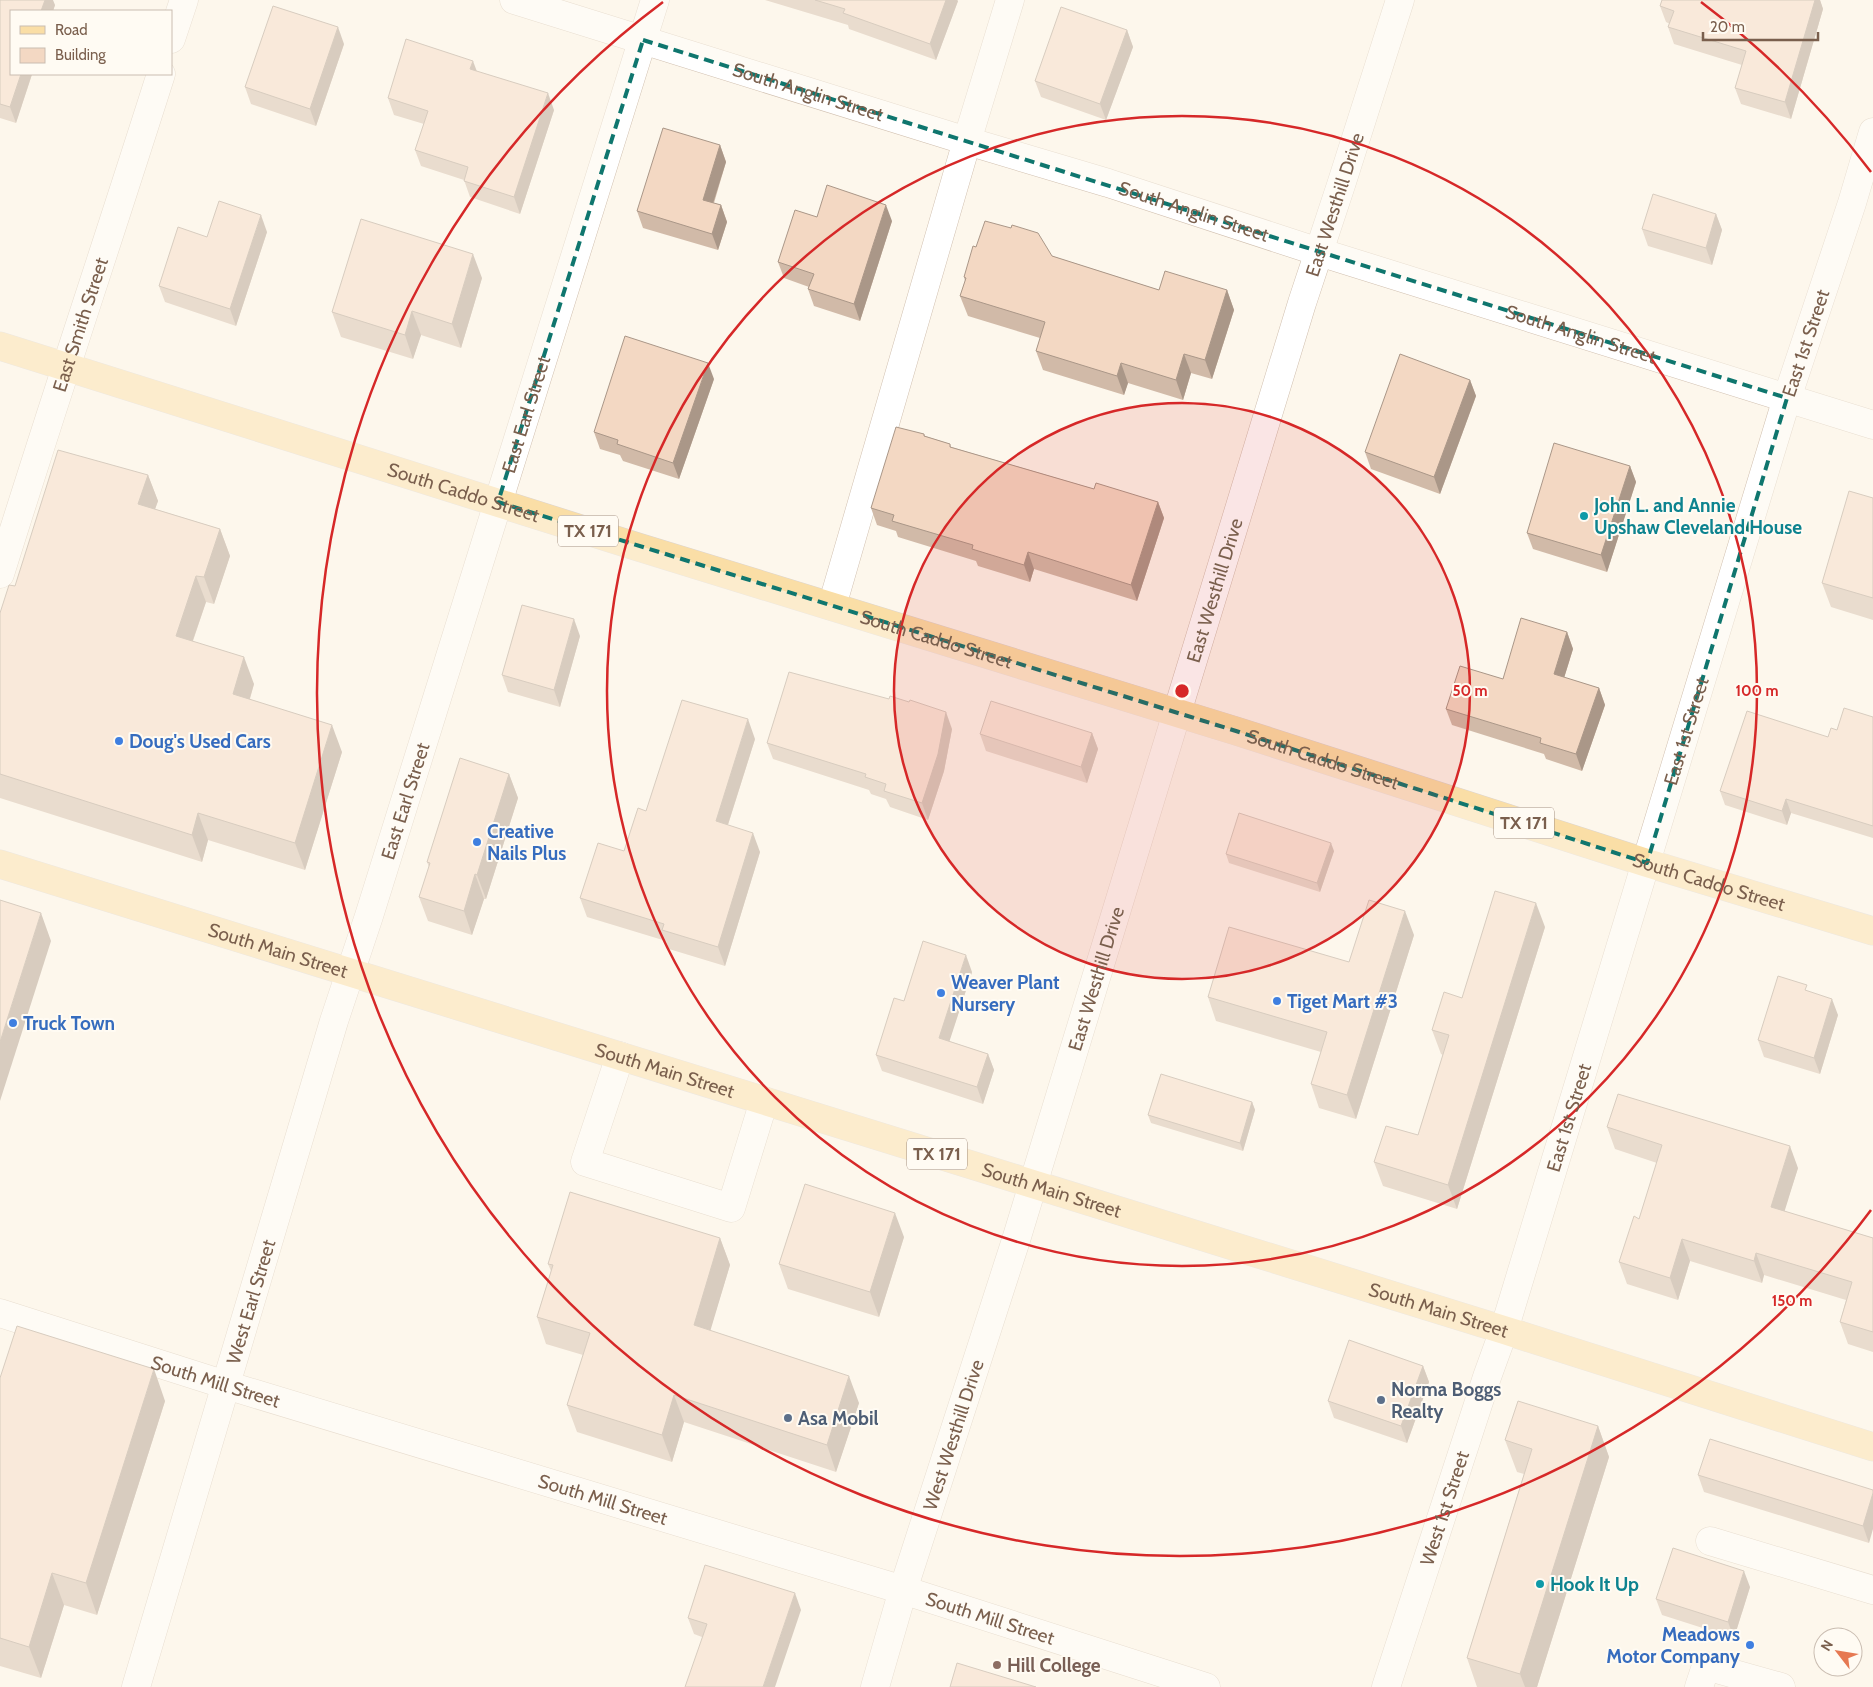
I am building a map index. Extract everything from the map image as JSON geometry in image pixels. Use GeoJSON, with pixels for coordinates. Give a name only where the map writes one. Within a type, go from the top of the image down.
{"type":"FeatureCollection","features":[{"type":"Feature","properties":{"kind":"main road","name":"South Caddo Street"},"geometry":{"type":"LineString","coordinates":[[0,346],[1236,731],[1647,863],[1873,931]]}},
{"type":"Feature","properties":{"kind":"main road","name":"South Main Street"},"geometry":{"type":"LineString","coordinates":[[0,864],[1504,1330],[1873,1447]]}},
{"type":"Feature","properties":{"kind":"street"},"geometry":{"type":"LineString","coordinates":[[172,37],[184,0]]}},
{"type":"Feature","properties":{"kind":"street","name":"South Anglin Street"},"geometry":{"type":"LineString","coordinates":[[514,0],[1108,183],[1319,252],[1873,424]]}},
{"type":"Feature","properties":{"kind":"street","name":"East Earl Street"},"geometry":{"type":"LineString","coordinates":[[350,972],[656,0]]}},
{"type":"Feature","properties":{"kind":"street"},"geometry":{"type":"LineString","coordinates":[[832,606],[967,141],[1010,0]]}},
{"type":"Feature","properties":{"kind":"street","name":"East Westhill Drive"},"geometry":{"type":"LineString","coordinates":[[1033,1184],[1176,713],[1319,252],[1400,0]]}},
{"type":"Feature","properties":{"kind":"street","name":"East Smith Street"},"geometry":{"type":"LineString","coordinates":[[0,574],[161,75]]}},
{"type":"Feature","properties":{"kind":"street","name":"East 1st Street"},"geometry":{"type":"LineString","coordinates":[[1504,1330],[1788,398],[1873,132]]}},
{"type":"Feature","properties":{"kind":"street","name":"West Earl Street"},"geometry":{"type":"LineString","coordinates":[[136,1687],[350,972]]}},
{"type":"Feature","properties":{"kind":"street"},"geometry":{"type":"LineString","coordinates":[[620,1056],[585,1162],[731,1208],[764,1101]]}},
{"type":"Feature","properties":{"kind":"street","name":"West Westhill Drive"},"geometry":{"type":"LineString","coordinates":[[875,1687],[903,1590],[1033,1184]]}},
{"type":"Feature","properties":{"kind":"street","name":"South Mill Street"},"geometry":{"type":"LineString","coordinates":[[0,1313],[226,1386],[903,1590],[1206,1687]]}},
{"type":"Feature","properties":{"kind":"street","name":"West 1st Street"},"geometry":{"type":"LineString","coordinates":[[1386,1687],[1504,1330]]}},
{"type":"Feature","properties":{"kind":"street"},"geometry":{"type":"LineString","coordinates":[[1710,1541],[1873,1590]]}},
{"type":"Feature","properties":{"kind":"street"},"geometry":{"type":"LineString","coordinates":[[1703,1676],[1781,1687]]}},
{"type":"Feature","properties":{"kind":"highlighted area"},"geometry":{"type":"Polygon","coordinates":[[[643,40],[1787,398],[1647,863],[1236,731],[498,502],[643,40]]]}},
{"type":"Feature","properties":{"kind":"building"},"geometry":{"type":"Polygon","coordinates":[[[0,0],[45,0],[41,10],[10,10],[10,75],[21,75],[10,107],[0,104],[0,0]]]}},
{"type":"Feature","properties":{"kind":"building"},"geometry":{"type":"Polygon","coordinates":[[[815,0],[946,0],[930,44],[843,13],[845,9],[815,0]]]}},
{"type":"Feature","properties":{"kind":"building"},"geometry":{"type":"Polygon","coordinates":[[[1662,0],[1815,0],[1785,102],[1735,88],[1746,51],[1668,27],[1674,11],[1660,6],[1662,0]]]}},
{"type":"Feature","properties":{"kind":"building"},"geometry":{"type":"Polygon","coordinates":[[[273,6],[338,27],[310,109],[245,87],[273,6]]]}},
{"type":"Feature","properties":{"kind":"building"},"geometry":{"type":"Polygon","coordinates":[[[1061,7],[1127,30],[1100,104],[1035,81],[1061,7]]]}},
{"type":"Feature","properties":{"kind":"building"},"geometry":{"type":"Polygon","coordinates":[[[406,39],[473,61],[470,69],[548,93],[514,197],[464,181],[468,167],[415,150],[428,111],[388,98],[406,39]]]}},
{"type":"Feature","properties":{"kind":"building"},"geometry":{"type":"Polygon","coordinates":[[[663,128],[720,145],[703,200],[721,205],[712,234],[637,211],[663,128]]]}},
{"type":"Feature","properties":{"kind":"building"},"geometry":{"type":"Polygon","coordinates":[[[827,185],[886,205],[854,304],[808,289],[814,274],[778,262],[795,210],[817,217],[827,185]]]}},
{"type":"Feature","properties":{"kind":"building"},"geometry":{"type":"Polygon","coordinates":[[[1653,194],[1716,214],[1706,248],[1642,229],[1653,194]]]}},
{"type":"Feature","properties":{"kind":"building"},"geometry":{"type":"Polygon","coordinates":[[[219,201],[261,215],[230,309],[159,286],[178,227],[207,237],[219,201]]]}},
{"type":"Feature","properties":{"kind":"building"},"geometry":{"type":"Polygon","coordinates":[[[361,219],[473,254],[452,324],[412,311],[405,335],[332,312],[361,219]]]}},
{"type":"Feature","properties":{"kind":"building"},"geometry":{"type":"Polygon","coordinates":[[[985,221],[1011,228],[1012,225],[1038,233],[1052,256],[1159,290],[1165,271],[1227,290],[1205,360],[1184,354],[1176,380],[1121,363],[1117,376],[1036,351],[1045,322],[960,296],[973,246],[976,247],[985,221]]]}},
{"type":"Feature","properties":{"kind":"building"},"geometry":{"type":"Polygon","coordinates":[[[625,336],[708,363],[673,463],[617,444],[618,440],[594,432],[625,336]]]}},
{"type":"Feature","properties":{"kind":"building"},"geometry":{"type":"Polygon","coordinates":[[[1400,354],[1470,380],[1434,477],[1365,452],[1400,354]]]}},
{"type":"Feature","properties":{"kind":"building"},"geometry":{"type":"Polygon","coordinates":[[[896,427],[924,434],[924,436],[950,444],[950,447],[1094,489],[1096,483],[1158,502],[1131,585],[1028,552],[1024,565],[972,549],[973,545],[892,521],[894,515],[871,508],[896,427]]]}},
{"type":"Feature","properties":{"kind":"building","name":"John L. and Annie Upshaw Cleveland House"},"geometry":{"type":"Polygon","coordinates":[[[1554,443],[1630,466],[1601,555],[1527,533],[1554,443]]]}},
{"type":"Feature","properties":{"kind":"building"},"geometry":{"type":"Polygon","coordinates":[[[58,450],[148,475],[138,504],[220,529],[204,577],[196,576],[176,636],[244,657],[233,694],[332,725],[295,843],[198,813],[192,835],[0,774],[0,613],[9,585],[15,586],[58,450]]]}},
{"type":"Feature","properties":{"kind":"building"},"geometry":{"type":"Polygon","coordinates":[[[1849,491],[1873,498],[1873,598],[1822,583],[1849,491]]]}},
{"type":"Feature","properties":{"kind":"building"},"geometry":{"type":"Polygon","coordinates":[[[522,605],[574,619],[554,690],[502,675],[522,605]]]}},
{"type":"Feature","properties":{"kind":"building"},"geometry":{"type":"Polygon","coordinates":[[[1521,618],[1567,632],[1554,674],[1599,688],[1576,754],[1540,743],[1541,738],[1446,709],[1460,666],[1503,679],[1521,618]]]}},
{"type":"Feature","properties":{"kind":"building"},"geometry":{"type":"Polygon","coordinates":[[[789,672],[889,699],[890,696],[909,702],[910,700],[946,712],[938,754],[922,803],[884,791],[886,784],[865,777],[866,774],[767,743],[789,672]]]}},
{"type":"Feature","properties":{"kind":"building"},"geometry":{"type":"Polygon","coordinates":[[[682,700],[748,719],[716,821],[753,833],[718,947],[662,930],[664,924],[580,898],[598,843],[624,851],[638,808],[646,811],[682,700]]]}},
{"type":"Feature","properties":{"kind":"building"},"geometry":{"type":"Polygon","coordinates":[[[991,701],[1092,733],[1081,767],[980,734],[991,701]]]}},
{"type":"Feature","properties":{"kind":"building"},"geometry":{"type":"Polygon","coordinates":[[[1844,708],[1873,717],[1873,826],[1786,799],[1782,811],[1720,791],[1747,711],[1828,737],[1831,728],[1837,730],[1844,708]]]}},
{"type":"Feature","properties":{"kind":"building"},"geometry":{"type":"Polygon","coordinates":[[[460,758],[509,774],[464,911],[419,897],[430,863],[427,862],[460,758]]]}},
{"type":"Feature","properties":{"kind":"building"},"geometry":{"type":"Polygon","coordinates":[[[1239,813],[1331,843],[1317,883],[1226,854],[1239,813]]]}},
{"type":"Feature","properties":{"kind":"building"},"geometry":{"type":"Polygon","coordinates":[[[1495,891],[1536,903],[1448,1185],[1374,1162],[1386,1126],[1418,1135],[1449,1035],[1432,1030],[1444,992],[1462,998],[1495,891]]]}},
{"type":"Feature","properties":{"kind":"building"},"geometry":{"type":"Polygon","coordinates":[[[0,900],[41,913],[0,1042],[0,900]]]}},
{"type":"Feature","properties":{"kind":"building"},"geometry":{"type":"Polygon","coordinates":[[[1369,900],[1405,911],[1347,1095],[1311,1084],[1327,1032],[1208,997],[1229,927],[1349,962],[1369,900]]]}},
{"type":"Feature","properties":{"kind":"building"},"geometry":{"type":"Polygon","coordinates":[[[923,941],[966,955],[939,1038],[988,1054],[977,1087],[876,1055],[894,998],[904,1001],[923,941]]]}},
{"type":"Feature","properties":{"kind":"building"},"geometry":{"type":"Polygon","coordinates":[[[1778,976],[1807,985],[1805,990],[1832,999],[1814,1058],[1758,1040],[1778,976]]]}},
{"type":"Feature","properties":{"kind":"building"},"geometry":{"type":"Polygon","coordinates":[[[1161,1074],[1252,1102],[1240,1143],[1148,1115],[1161,1074]]]}},
{"type":"Feature","properties":{"kind":"building"},"geometry":{"type":"Polygon","coordinates":[[[1618,1094],[1790,1146],[1771,1207],[1873,1238],[1873,1332],[1840,1322],[1852,1282],[1756,1253],[1754,1261],[1682,1239],[1670,1278],[1619,1262],[1634,1216],[1639,1219],[1662,1145],[1607,1127],[1618,1094]]]}},
{"type":"Feature","properties":{"kind":"building"},"geometry":{"type":"Polygon","coordinates":[[[805,1184],[895,1213],[870,1292],[779,1264],[805,1184]]]}},
{"type":"Feature","properties":{"kind":"building"},"geometry":{"type":"Polygon","coordinates":[[[570,1192],[720,1238],[694,1325],[849,1376],[827,1445],[674,1395],[662,1435],[567,1405],[590,1333],[537,1317],[553,1265],[548,1264],[570,1192]]]}},
{"type":"Feature","properties":{"kind":"building"},"geometry":{"type":"Polygon","coordinates":[[[17,1326],[154,1369],[86,1583],[52,1573],[29,1647],[0,1638],[0,1378],[17,1326]]]}},
{"type":"Feature","properties":{"kind":"building","name":"Norma Boggs Realty"},"geometry":{"type":"Polygon","coordinates":[[[1349,1340],[1423,1366],[1401,1426],[1328,1401],[1349,1340]]]}},
{"type":"Feature","properties":{"kind":"building"},"geometry":{"type":"Polygon","coordinates":[[[1518,1401],[1598,1426],[1520,1674],[1467,1658],[1532,1449],[1505,1440],[1518,1401]]]}},
{"type":"Feature","properties":{"kind":"building"},"geometry":{"type":"Polygon","coordinates":[[[1710,1439],[1873,1490],[1863,1526],[1698,1475],[1710,1439]]]}},
{"type":"Feature","properties":{"kind":"building"},"geometry":{"type":"Polygon","coordinates":[[[1673,1548],[1744,1571],[1728,1622],[1656,1599],[1673,1548]]]}},
{"type":"Feature","properties":{"kind":"building"},"geometry":{"type":"Polygon","coordinates":[[[705,1565],[795,1593],[763,1687],[685,1687],[707,1624],[688,1618],[705,1565]]]}},
{"type":"Feature","properties":{"kind":"building"},"geometry":{"type":"Polygon","coordinates":[[[957,1663],[1036,1687],[950,1687],[957,1663]]]}},
{"type":"Feature","properties":{"kind":"place","name":"John L. and Annie Upshaw Cleveland House"},"geometry":{"type":"Point","coordinates":[1584,516]}},
{"type":"Feature","properties":{"kind":"place","name":"Doug's Used Cars"},"geometry":{"type":"Point","coordinates":[119,741]}},
{"type":"Feature","properties":{"kind":"place","name":"Creative Nails Plus"},"geometry":{"type":"Point","coordinates":[477,842]}},
{"type":"Feature","properties":{"kind":"place","name":"Weaver Plant Nursery"},"geometry":{"type":"Point","coordinates":[941,993]}},
{"type":"Feature","properties":{"kind":"place","name":"Tiget Mart #3"},"geometry":{"type":"Point","coordinates":[1277,1001]}},
{"type":"Feature","properties":{"kind":"place","name":"Truck Town"},"geometry":{"type":"Point","coordinates":[13,1023]}},
{"type":"Feature","properties":{"kind":"place","name":"Norma Boggs Realty"},"geometry":{"type":"Point","coordinates":[1381,1400]}},
{"type":"Feature","properties":{"kind":"place","name":"Asa Mobil"},"geometry":{"type":"Point","coordinates":[788,1418]}},
{"type":"Feature","properties":{"kind":"place","name":"Hook It Up"},"geometry":{"type":"Point","coordinates":[1540,1584]}},
{"type":"Feature","properties":{"kind":"place","name":"Meadows Motor Company"},"geometry":{"type":"Point","coordinates":[1750,1645]}},
{"type":"Feature","properties":{"kind":"place","name":"Hill College"},"geometry":{"type":"Point","coordinates":[997,1665]}}]}
